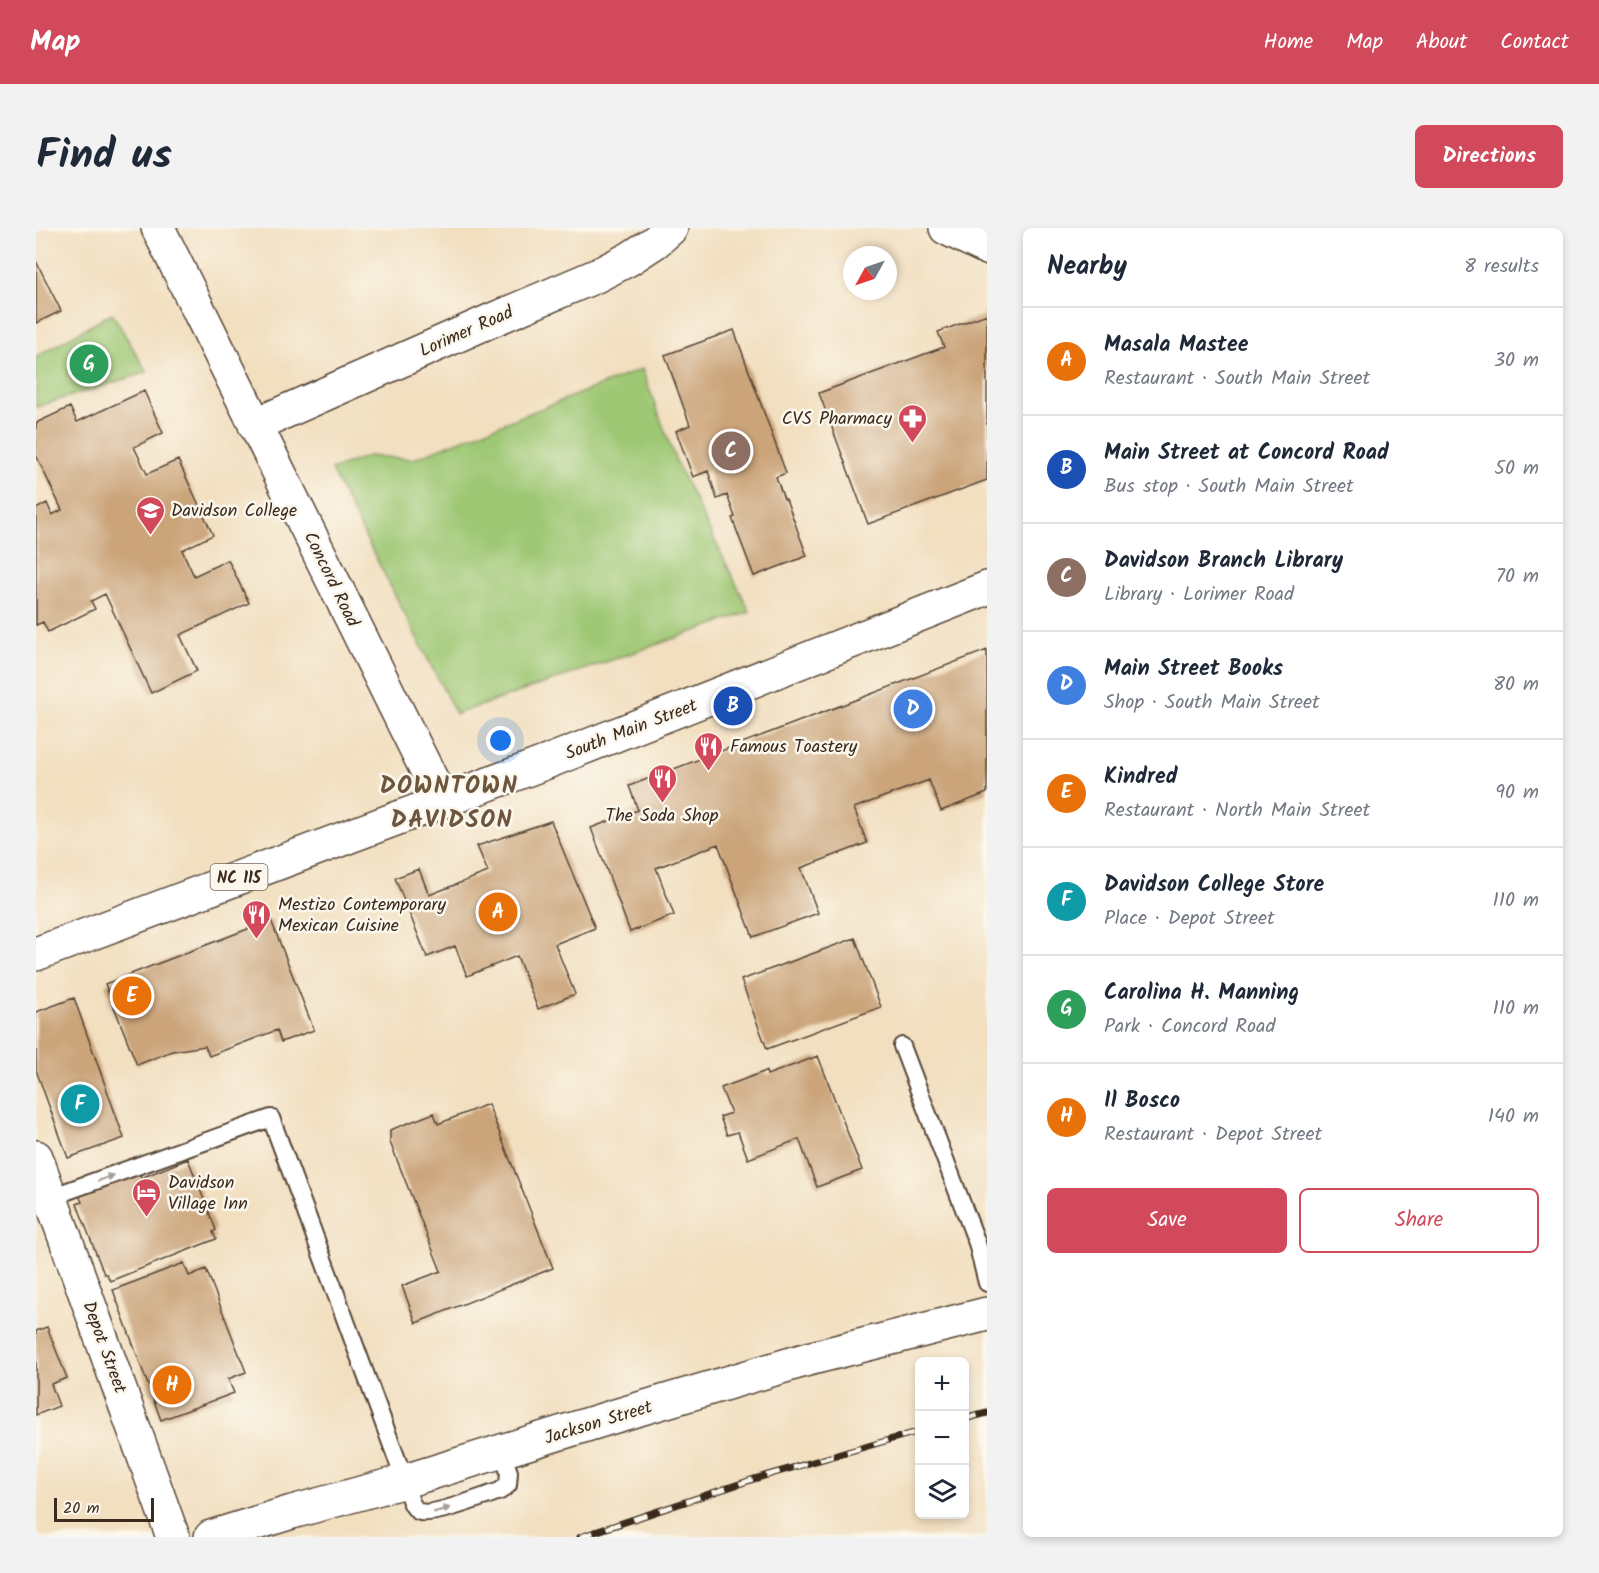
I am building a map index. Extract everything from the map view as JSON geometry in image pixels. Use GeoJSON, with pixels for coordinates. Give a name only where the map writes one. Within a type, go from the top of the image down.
{"type":"FeatureCollection","features":[{"type":"Feature","properties":{"kind":"street","name":"Concord Road"},"geometry":{"type":"LineString","coordinates":[[158,228],[442,801]]}},
{"type":"Feature","properties":{"kind":"street","name":"Lorimer Road"},"geometry":{"type":"LineString","coordinates":[[255,425],[596,276],[629,259],[670,228]]}},
{"type":"Feature","properties":{"kind":"street"},"geometry":{"type":"LineString","coordinates":[[946,228],[987,248]]}},
{"type":"Feature","properties":{"kind":"street","name":"South Main Street"},"geometry":{"type":"LineString","coordinates":[[442,801],[547,762],[987,588]]}},
{"type":"Feature","properties":{"kind":"street","name":"NC 115"},"geometry":{"type":"LineString","coordinates":[[36,954],[442,801]]}},
{"type":"Feature","properties":{"kind":"street","name":"Depot Street"},"geometry":{"type":"LineString","coordinates":[[36,1157],[173,1537]]}},
{"type":"Feature","properties":{"kind":"street","name":"Jackson Street"},"geometry":{"type":"LineString","coordinates":[[210,1537],[405,1481],[807,1359],[987,1314]]}},
{"type":"Feature","properties":{"kind":"lane"},"geometry":{"type":"LineString","coordinates":[[902,1046],[977,1243],[987,1283]]}},
{"type":"Feature","properties":{"kind":"lane"},"geometry":{"type":"LineString","coordinates":[[51,1197],[271,1118],[405,1481]]}},
{"type":"Feature","properties":{"kind":"green space"},"geometry":{"type":"Polygon","coordinates":[[[112,313],[147,372],[36,407],[36,357],[112,313]]]}},
{"type":"Feature","properties":{"kind":"green space"},"geometry":{"type":"Polygon","coordinates":[[[642,369],[677,464],[750,612],[456,714],[331,470],[368,456],[413,459],[642,369]]]}},
{"type":"Feature","properties":{"kind":"building"},"geometry":{"type":"Polygon","coordinates":[[[36,261],[61,311],[36,323],[36,261]]]}},
{"type":"Feature","properties":{"kind":"building","name":"CVS Pharmacy"},"geometry":{"type":"Polygon","coordinates":[[[987,314],[987,480],[868,524],[819,393],[944,347],[938,332],[987,314]]]}},
{"type":"Feature","properties":{"kind":"building"},"geometry":{"type":"Polygon","coordinates":[[[734,330],[786,473],[776,477],[807,556],[754,576],[732,518],[735,517],[727,495],[717,499],[708,471],[693,477],[676,431],[690,425],[665,355],[734,330]]]}},
{"type":"Feature","properties":{"kind":"building"},"geometry":{"type":"Polygon","coordinates":[[[144,391],[163,433],[134,447],[147,474],[178,460],[213,535],[182,550],[194,576],[228,560],[249,603],[180,635],[197,671],[151,693],[105,594],[91,601],[95,609],[48,632],[43,622],[36,625],[36,509],[47,503],[52,515],[62,510],[36,455],[36,423],[70,407],[77,422],[144,391]]]}},
{"type":"Feature","properties":{"kind":"building"},"geometry":{"type":"Polygon","coordinates":[[[987,650],[987,793],[941,811],[929,780],[854,808],[867,843],[801,868],[818,913],[753,937],[718,844],[656,868],[674,915],[630,932],[591,828],[638,810],[629,786],[987,650]]]}},
{"type":"Feature","properties":{"kind":"building"},"geometry":{"type":"Polygon","coordinates":[[[551,821],[595,928],[555,944],[575,994],[538,1009],[517,956],[467,976],[455,946],[427,957],[395,878],[419,869],[429,895],[488,872],[477,846],[551,821]]]}},
{"type":"Feature","properties":{"kind":"building"},"geometry":{"type":"Polygon","coordinates":[[[271,920],[314,1030],[281,1042],[277,1030],[209,1056],[205,1046],[172,1051],[137,1065],[105,984],[271,920]]]}},
{"type":"Feature","properties":{"kind":"building"},"geometry":{"type":"Polygon","coordinates":[[[855,938],[881,1007],[767,1049],[741,980],[855,938]]]}},
{"type":"Feature","properties":{"kind":"building"},"geometry":{"type":"Polygon","coordinates":[[[74,998],[124,1138],[68,1158],[36,1070],[36,1012],[74,998]]]}},
{"type":"Feature","properties":{"kind":"building"},"geometry":{"type":"Polygon","coordinates":[[[818,1056],[862,1170],[817,1187],[799,1139],[748,1159],[738,1132],[727,1135],[720,1117],[731,1113],[721,1088],[766,1071],[767,1075],[818,1056]]]}},
{"type":"Feature","properties":{"kind":"building"},"geometry":{"type":"Polygon","coordinates":[[[488,1104],[553,1268],[416,1323],[402,1286],[441,1271],[390,1142],[390,1130],[434,1113],[438,1124],[488,1104]]]}},
{"type":"Feature","properties":{"kind":"building","name":"Davidson Village Inn"},"geometry":{"type":"Polygon","coordinates":[[[188,1159],[216,1230],[213,1232],[216,1239],[110,1281],[107,1274],[104,1274],[77,1204],[82,1202],[79,1195],[139,1171],[141,1178],[188,1159]]]}},
{"type":"Feature","properties":{"kind":"building"},"geometry":{"type":"Polygon","coordinates":[[[184,1263],[189,1276],[206,1269],[246,1372],[228,1379],[234,1393],[161,1420],[113,1290],[184,1263]]]}},
{"type":"Feature","properties":{"kind":"building"},"geometry":{"type":"Polygon","coordinates":[[[47,1327],[67,1378],[51,1384],[59,1406],[36,1415],[36,1331],[47,1327]]]}},
{"type":"Feature","properties":{"kind":"railway"},"geometry":{"type":"LineString","coordinates":[[969,1418],[987,1413]]}},
{"type":"Feature","properties":{"kind":"railway"},"geometry":{"type":"LineString","coordinates":[[580,1537],[754,1479],[915,1432]]}},
{"type":"Feature","properties":{"kind":"place","name":"Carolina H. Manning"},"geometry":{"type":"Point","coordinates":[89,364]}},
{"type":"Feature","properties":{"kind":"place","name":"CVS Pharmacy"},"geometry":{"type":"Point","coordinates":[913,444]}},
{"type":"Feature","properties":{"kind":"place","name":"Davidson Branch Library"},"geometry":{"type":"Point","coordinates":[731,451]}},
{"type":"Feature","properties":{"kind":"place","name":"Davidson College"},"geometry":{"type":"Point","coordinates":[150,536]}},
{"type":"Feature","properties":{"kind":"place","name":"Main Street at Concord Road"},"geometry":{"type":"Point","coordinates":[733,706]}},
{"type":"Feature","properties":{"kind":"place","name":"Main Street Books"},"geometry":{"type":"Point","coordinates":[913,709]}},
{"type":"Feature","properties":{"kind":"place","name":"Famous Toastery"},"geometry":{"type":"Point","coordinates":[709,772]}},
{"type":"Feature","properties":{"kind":"place","name":"The Soda Shop"},"geometry":{"type":"Point","coordinates":[662,804]}},
{"type":"Feature","properties":{"kind":"place","name":"Masala Mastee"},"geometry":{"type":"Point","coordinates":[498,912]}},
{"type":"Feature","properties":{"kind":"place","name":"Mestizo Contemporary Mexican Cuisine"},"geometry":{"type":"Point","coordinates":[257,940]}},
{"type":"Feature","properties":{"kind":"place","name":"Kindred"},"geometry":{"type":"Point","coordinates":[132,996]}},
{"type":"Feature","properties":{"kind":"place","name":"Davidson College Store"},"geometry":{"type":"Point","coordinates":[80,1104]}},
{"type":"Feature","properties":{"kind":"place","name":"Davidson Village Inn"},"geometry":{"type":"Point","coordinates":[147,1218]}},
{"type":"Feature","properties":{"kind":"place","name":"Il Bosco"},"geometry":{"type":"Point","coordinates":[172,1385]}},
{"type":"Feature","properties":{"kind":"district","name":"DOWNTOWN"},"geometry":{"type":"Point","coordinates":[449,785]}},
{"type":"Feature","properties":{"kind":"district","name":"DAVIDSON"},"geometry":{"type":"Point","coordinates":[452,819]}}]}
